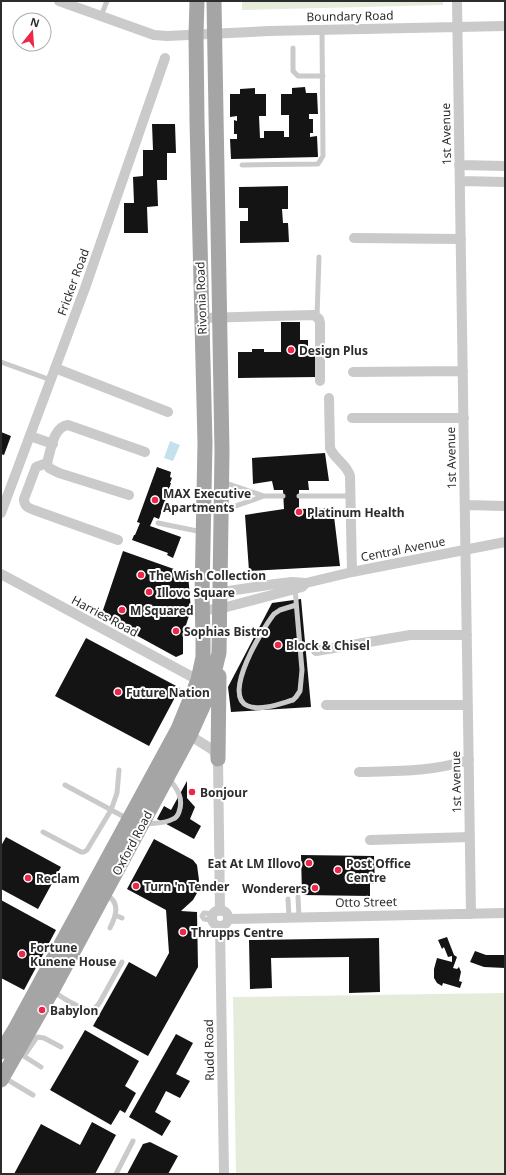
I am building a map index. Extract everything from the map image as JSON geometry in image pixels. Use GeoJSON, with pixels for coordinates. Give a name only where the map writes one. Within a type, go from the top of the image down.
{"type":"FeatureCollection","features":[{"type":"Feature","properties":{"kind":"main road","name":"Rivonia Road"},"geometry":{"type":"LineString","coordinates":[[197,1],[197,121],[205,443],[202,603]]}},
{"type":"Feature","properties":{"kind":"main road","name":"Rivonia Road"},"geometry":{"type":"LineString","coordinates":[[214,1],[222,452],[220,593]]}},
{"type":"Feature","properties":{"kind":"main road","name":"Oxford Road"},"geometry":{"type":"LineString","coordinates":[[1,1052],[98,891],[184,732],[209,693],[219,653],[220,593]]}},
{"type":"Feature","properties":{"kind":"main road","name":"Oxford Road"},"geometry":{"type":"LineString","coordinates":[[136,822],[167,778],[184,732],[203,657],[204,638],[202,603]]}},
{"type":"Feature","properties":{"kind":"main road"},"geometry":{"type":"LineString","coordinates":[[218,759],[219,653]]}},
{"type":"Feature","properties":{"kind":"main road","name":"Oxford Road"},"geometry":{"type":"LineString","coordinates":[[2,1078],[21,1054],[98,891]]}},
{"type":"Feature","properties":{"kind":"street","name":"Boundary Road"},"geometry":{"type":"LineString","coordinates":[[59,1],[154,35],[169,36],[269,31],[505,26]]}},
{"type":"Feature","properties":{"kind":"street","name":"1st Avenue"},"geometry":{"type":"LineString","coordinates":[[457,1],[471,914]]}},
{"type":"Feature","properties":{"kind":"street","name":"Fricker Road"},"geometry":{"type":"LineString","coordinates":[[1,513],[85,288],[165,58]]}},
{"type":"Feature","properties":{"kind":"street"},"geometry":{"type":"LineString","coordinates":[[460,165],[505,166]]}},
{"type":"Feature","properties":{"kind":"street"},"geometry":{"type":"LineString","coordinates":[[460,181],[505,182]]}},
{"type":"Feature","properties":{"kind":"street"},"geometry":{"type":"LineString","coordinates":[[354,238],[461,239]]}},
{"type":"Feature","properties":{"kind":"street"},"geometry":{"type":"LineString","coordinates":[[202,318],[310,315],[317,317],[320,323],[320,381]]}},
{"type":"Feature","properties":{"kind":"street"},"geometry":{"type":"LineString","coordinates":[[55,368],[168,412]]}},
{"type":"Feature","properties":{"kind":"street"},"geometry":{"type":"LineString","coordinates":[[353,372],[463,371]]}},
{"type":"Feature","properties":{"kind":"street"},"geometry":{"type":"LineString","coordinates":[[329,398],[330,448],[333,454],[350,473],[352,572]]}},
{"type":"Feature","properties":{"kind":"street"},"geometry":{"type":"LineString","coordinates":[[352,418],[464,418]]}},
{"type":"Feature","properties":{"kind":"street"},"geometry":{"type":"LineString","coordinates":[[46,463],[58,430],[68,425],[145,452]]}},
{"type":"Feature","properties":{"kind":"street"},"geometry":{"type":"LineString","coordinates":[[30,436],[53,444]]}},
{"type":"Feature","properties":{"kind":"street"},"geometry":{"type":"LineString","coordinates":[[46,463],[49,468],[59,473],[129,495]]}},
{"type":"Feature","properties":{"kind":"street"},"geometry":{"type":"LineString","coordinates":[[46,463],[39,464],[34,471],[24,503],[34,510],[118,540]]}},
{"type":"Feature","properties":{"kind":"street"},"geometry":{"type":"LineString","coordinates":[[465,505],[505,506]]}},
{"type":"Feature","properties":{"kind":"street","name":"Central Avenue"},"geometry":{"type":"LineString","coordinates":[[202,603],[220,593],[292,582],[306,583],[352,572],[505,542]]}},
{"type":"Feature","properties":{"kind":"street","name":"Harries Road"},"geometry":{"type":"LineString","coordinates":[[1,574],[198,680]]}},
{"type":"Feature","properties":{"kind":"street","name":"Central Avenue"},"geometry":{"type":"LineString","coordinates":[[202,603],[219,610],[302,587],[306,583]]}},
{"type":"Feature","properties":{"kind":"street"},"geometry":{"type":"LineString","coordinates":[[316,651],[410,635],[467,635]]}},
{"type":"Feature","properties":{"kind":"street"},"geometry":{"type":"LineString","coordinates":[[326,705],[468,705]]}},
{"type":"Feature","properties":{"kind":"street"},"geometry":{"type":"LineString","coordinates":[[184,732],[213,750],[218,759]]}},
{"type":"Feature","properties":{"kind":"street","name":"Rudd Road"},"geometry":{"type":"LineString","coordinates":[[218,759],[217,918],[224,1174]]}},
{"type":"Feature","properties":{"kind":"street"},"geometry":{"type":"LineString","coordinates":[[359,772],[426,770],[449,766],[469,760]]}},
{"type":"Feature","properties":{"kind":"street"},"geometry":{"type":"LineString","coordinates":[[370,840],[470,837]]}},
{"type":"Feature","properties":{"kind":"street","name":"Otto Street"},"geometry":{"type":"LineString","coordinates":[[217,918],[226,914],[228,919],[299,916],[505,914]]}},
{"type":"Feature","properties":{"kind":"lane"},"geometry":{"type":"LineString","coordinates":[[101,16],[107,1]]}},
{"type":"Feature","properties":{"kind":"lane"},"geometry":{"type":"LineString","coordinates":[[242,166],[318,164],[324,156],[322,30]]}},
{"type":"Feature","properties":{"kind":"lane"},"geometry":{"type":"LineString","coordinates":[[293,48],[293,71],[295,74],[298,76],[323,76]]}},
{"type":"Feature","properties":{"kind":"lane"},"geometry":{"type":"LineString","coordinates":[[317,317],[319,257]]}},
{"type":"Feature","properties":{"kind":"lane"},"geometry":{"type":"LineString","coordinates":[[1,362],[51,380]]}},
{"type":"Feature","properties":{"kind":"lane"},"geometry":{"type":"LineString","coordinates":[[221,482],[264,496],[283,496]]}},
{"type":"Feature","properties":{"kind":"lane"},"geometry":{"type":"LineString","coordinates":[[221,510],[264,496]]}},
{"type":"Feature","properties":{"kind":"lane"},"geometry":{"type":"LineString","coordinates":[[299,496],[350,496]]}},
{"type":"Feature","properties":{"kind":"lane"},"geometry":{"type":"LineString","coordinates":[[158,523],[203,532]]}},
{"type":"Feature","properties":{"kind":"lane"},"geometry":{"type":"LineString","coordinates":[[295,589],[302,670],[300,691],[293,700],[262,708],[247,706],[241,702],[238,696],[242,672],[274,614],[280,610],[296,605]]}},
{"type":"Feature","properties":{"kind":"lane"},"geometry":{"type":"LineString","coordinates":[[43,832],[80,852],[87,850],[111,810],[117,793],[120,770]]}},
{"type":"Feature","properties":{"kind":"lane"},"geometry":{"type":"LineString","coordinates":[[65,785],[136,822],[168,822],[178,815],[181,801],[175,786],[167,778]]}},
{"type":"Feature","properties":{"kind":"lane"},"geometry":{"type":"LineString","coordinates":[[98,891],[113,900],[116,909],[110,928]]}},
{"type":"Feature","properties":{"kind":"lane"},"geometry":{"type":"LineString","coordinates":[[298,897],[299,916]]}},
{"type":"Feature","properties":{"kind":"lane"},"geometry":{"type":"LineString","coordinates":[[288,899],[288,917]]}},
{"type":"Feature","properties":{"kind":"lane"},"geometry":{"type":"LineString","coordinates":[[115,915],[122,918]]}},
{"type":"Feature","properties":{"kind":"lane"},"geometry":{"type":"LineString","coordinates":[[52,991],[83,1008],[96,1008],[122,962]]}},
{"type":"Feature","properties":{"kind":"lane"},"geometry":{"type":"LineString","coordinates":[[41,1067],[21,1054],[38,1037],[44,1038],[62,1047]]}},
{"type":"Feature","properties":{"kind":"lane"},"geometry":{"type":"LineString","coordinates":[[2,1078],[33,1095]]}},
{"type":"Feature","properties":{"kind":"lane"},"geometry":{"type":"LineString","coordinates":[[116,1174],[133,1141]]}},
{"type":"Feature","properties":{"kind":"green space"},"geometry":{"type":"Polygon","coordinates":[[[242,1],[443,1],[443,5],[242,10],[242,1]]]}},
{"type":"Feature","properties":{"kind":"green space"},"geometry":{"type":"Polygon","coordinates":[[[505,993],[505,1174],[236,1174],[233,997],[505,993]]]}},
{"type":"Feature","properties":{"kind":"water"},"geometry":{"type":"Polygon","coordinates":[[[170,441],[180,445],[173,461],[164,458],[170,441]]]}},
{"type":"Feature","properties":{"kind":"building"},"geometry":{"type":"Polygon","coordinates":[[[305,87],[306,93],[317,93],[318,114],[309,114],[309,119],[313,119],[313,133],[310,133],[310,137],[317,136],[318,157],[231,159],[230,139],[237,139],[237,134],[234,134],[234,120],[237,121],[237,116],[230,117],[230,94],[240,94],[240,89],[255,88],[255,94],[266,94],[266,116],[259,116],[260,138],[264,138],[264,131],[284,131],[284,137],[289,137],[289,115],[281,115],[281,94],[292,94],[292,88],[305,87]]]}},
{"type":"Feature","properties":{"kind":"building"},"geometry":{"type":"Polygon","coordinates":[[[152,124],[175,124],[176,153],[167,153],[167,180],[157,180],[158,206],[147,207],[148,233],[124,233],[124,203],[134,203],[133,177],[143,176],[143,150],[153,150],[152,124]]]}},
{"type":"Feature","properties":{"kind":"building"},"geometry":{"type":"Polygon","coordinates":[[[288,186],[288,209],[282,209],[283,223],[288,223],[289,242],[240,243],[240,221],[248,221],[248,208],[239,208],[239,187],[288,186]]]}},
{"type":"Feature","properties":{"kind":"building","name":"Design Plus"},"geometry":{"type":"Polygon","coordinates":[[[281,322],[300,322],[300,340],[308,340],[308,346],[300,346],[300,351],[316,351],[317,377],[238,378],[238,352],[252,352],[252,349],[264,349],[264,352],[281,352],[281,322]]]}},
{"type":"Feature","properties":{"kind":"building"},"geometry":{"type":"Polygon","coordinates":[[[1,432],[11,436],[4,455],[1,454],[1,432]]]}},
{"type":"Feature","properties":{"kind":"building","name":"Platinum Health"},"geometry":{"type":"Polygon","coordinates":[[[325,453],[329,481],[308,481],[309,490],[299,490],[299,509],[333,508],[340,566],[249,571],[245,515],[284,509],[283,490],[274,490],[272,481],[253,484],[252,458],[325,453]]]}},
{"type":"Feature","properties":{"kind":"building","name":"MAX Executive Apartments"},"geometry":{"type":"Polygon","coordinates":[[[157,467],[171,472],[170,477],[172,478],[159,519],[154,517],[150,526],[181,537],[173,558],[167,555],[168,553],[132,540],[140,523],[137,522],[157,467]]]}},
{"type":"Feature","properties":{"kind":"building","name":"Illovo Square"},"geometry":{"type":"Polygon","coordinates":[[[123,551],[188,574],[191,610],[183,634],[183,654],[176,657],[101,616],[123,551]]]}},
{"type":"Feature","properties":{"kind":"building","name":"Block & Chisel"},"geometry":{"type":"Polygon","coordinates":[[[301,599],[311,707],[231,712],[228,687],[272,603],[301,599]]]}},
{"type":"Feature","properties":{"kind":"building","name":"Future Nation"},"geometry":{"type":"Polygon","coordinates":[[[86,638],[180,688],[149,746],[55,696],[86,638]]]}},
{"type":"Feature","properties":{"kind":"building"},"geometry":{"type":"Polygon","coordinates":[[[187,781],[187,798],[195,807],[190,819],[201,826],[194,839],[157,819],[164,806],[171,810],[187,781]]]}},
{"type":"Feature","properties":{"kind":"building","name":"Reclam"},"geometry":{"type":"Polygon","coordinates":[[[6,837],[61,867],[38,909],[1,889],[1,846],[6,837]]]}},
{"type":"Feature","properties":{"kind":"building","name":"Thrupps Centre"},"geometry":{"type":"Polygon","coordinates":[[[154,839],[193,860],[197,865],[199,880],[197,893],[193,900],[181,911],[197,912],[198,967],[148,1056],[93,1026],[129,962],[156,977],[169,953],[166,910],[127,889],[154,839]]]}},
{"type":"Feature","properties":{"kind":"building","name":"Post Office Centre"},"geometry":{"type":"Polygon","coordinates":[[[301,855],[374,856],[375,884],[370,884],[370,896],[302,895],[301,855]]]}},
{"type":"Feature","properties":{"kind":"building","name":"Fortune Kunene House"},"geometry":{"type":"Polygon","coordinates":[[[1,900],[56,930],[24,990],[1,978],[1,900]]]}},
{"type":"Feature","properties":{"kind":"building"},"geometry":{"type":"Polygon","coordinates":[[[447,937],[454,955],[457,957],[453,968],[457,969],[459,967],[461,972],[459,981],[462,982],[460,988],[443,983],[442,986],[437,983],[434,978],[434,969],[437,958],[452,962],[452,956],[448,957],[444,947],[442,949],[438,940],[447,937]]]}},
{"type":"Feature","properties":{"kind":"building"},"geometry":{"type":"Polygon","coordinates":[[[379,938],[380,992],[349,993],[349,957],[271,958],[272,988],[250,989],[249,940],[379,938]]]}},
{"type":"Feature","properties":{"kind":"building"},"geometry":{"type":"Polygon","coordinates":[[[475,951],[486,955],[505,955],[505,968],[484,967],[470,962],[475,951]]]}},
{"type":"Feature","properties":{"kind":"building"},"geometry":{"type":"Polygon","coordinates":[[[85,1030],[139,1061],[125,1086],[136,1093],[125,1113],[120,1110],[111,1125],[50,1090],[85,1030]]]}},
{"type":"Feature","properties":{"kind":"building"},"geometry":{"type":"Polygon","coordinates":[[[176,1034],[193,1043],[176,1074],[190,1081],[180,1098],[166,1091],[155,1112],[171,1121],[162,1136],[129,1117],[176,1034]]]}},
{"type":"Feature","properties":{"kind":"building"},"geometry":{"type":"Polygon","coordinates":[[[92,1122],[116,1135],[95,1174],[14,1174],[41,1124],[80,1145],[92,1122]]]}},
{"type":"Feature","properties":{"kind":"building"},"geometry":{"type":"Polygon","coordinates":[[[150,1142],[178,1156],[168,1174],[127,1174],[143,1144],[150,1142]]]}},
{"type":"Feature","properties":{"kind":"place","name":"Design Plus"},"geometry":{"type":"Point","coordinates":[291,350]}},
{"type":"Feature","properties":{"kind":"place","name":"MAX Executive Apartments"},"geometry":{"type":"Point","coordinates":[155,500]}},
{"type":"Feature","properties":{"kind":"place","name":"Platinum Health"},"geometry":{"type":"Point","coordinates":[299,512]}},
{"type":"Feature","properties":{"kind":"place","name":"The Wish Collection"},"geometry":{"type":"Point","coordinates":[141,575]}},
{"type":"Feature","properties":{"kind":"place","name":"Illovo Square"},"geometry":{"type":"Point","coordinates":[149,592]}},
{"type":"Feature","properties":{"kind":"place","name":"M Squared"},"geometry":{"type":"Point","coordinates":[122,610]}},
{"type":"Feature","properties":{"kind":"place","name":"Sophias Bistro"},"geometry":{"type":"Point","coordinates":[176,631]}},
{"type":"Feature","properties":{"kind":"place","name":"Block & Chisel"},"geometry":{"type":"Point","coordinates":[278,645]}},
{"type":"Feature","properties":{"kind":"place","name":"Future Nation"},"geometry":{"type":"Point","coordinates":[118,692]}},
{"type":"Feature","properties":{"kind":"place","name":"Bonjour"},"geometry":{"type":"Point","coordinates":[192,792]}},
{"type":"Feature","properties":{"kind":"place","name":"Eat At LM Illovo"},"geometry":{"type":"Point","coordinates":[309,863]}},
{"type":"Feature","properties":{"kind":"place","name":"Post Office Centre"},"geometry":{"type":"Point","coordinates":[338,870]}},
{"type":"Feature","properties":{"kind":"place","name":"Reclam"},"geometry":{"type":"Point","coordinates":[28,878]}},
{"type":"Feature","properties":{"kind":"place","name":"Turn 'n Tender"},"geometry":{"type":"Point","coordinates":[136,886]}},
{"type":"Feature","properties":{"kind":"place","name":"Wonderers"},"geometry":{"type":"Point","coordinates":[315,888]}},
{"type":"Feature","properties":{"kind":"place","name":"Thrupps Centre"},"geometry":{"type":"Point","coordinates":[183,932]}},
{"type":"Feature","properties":{"kind":"place","name":"Fortune Kunene House"},"geometry":{"type":"Point","coordinates":[22,954]}},
{"type":"Feature","properties":{"kind":"place","name":"Babylon"},"geometry":{"type":"Point","coordinates":[42,1010]}}]}
